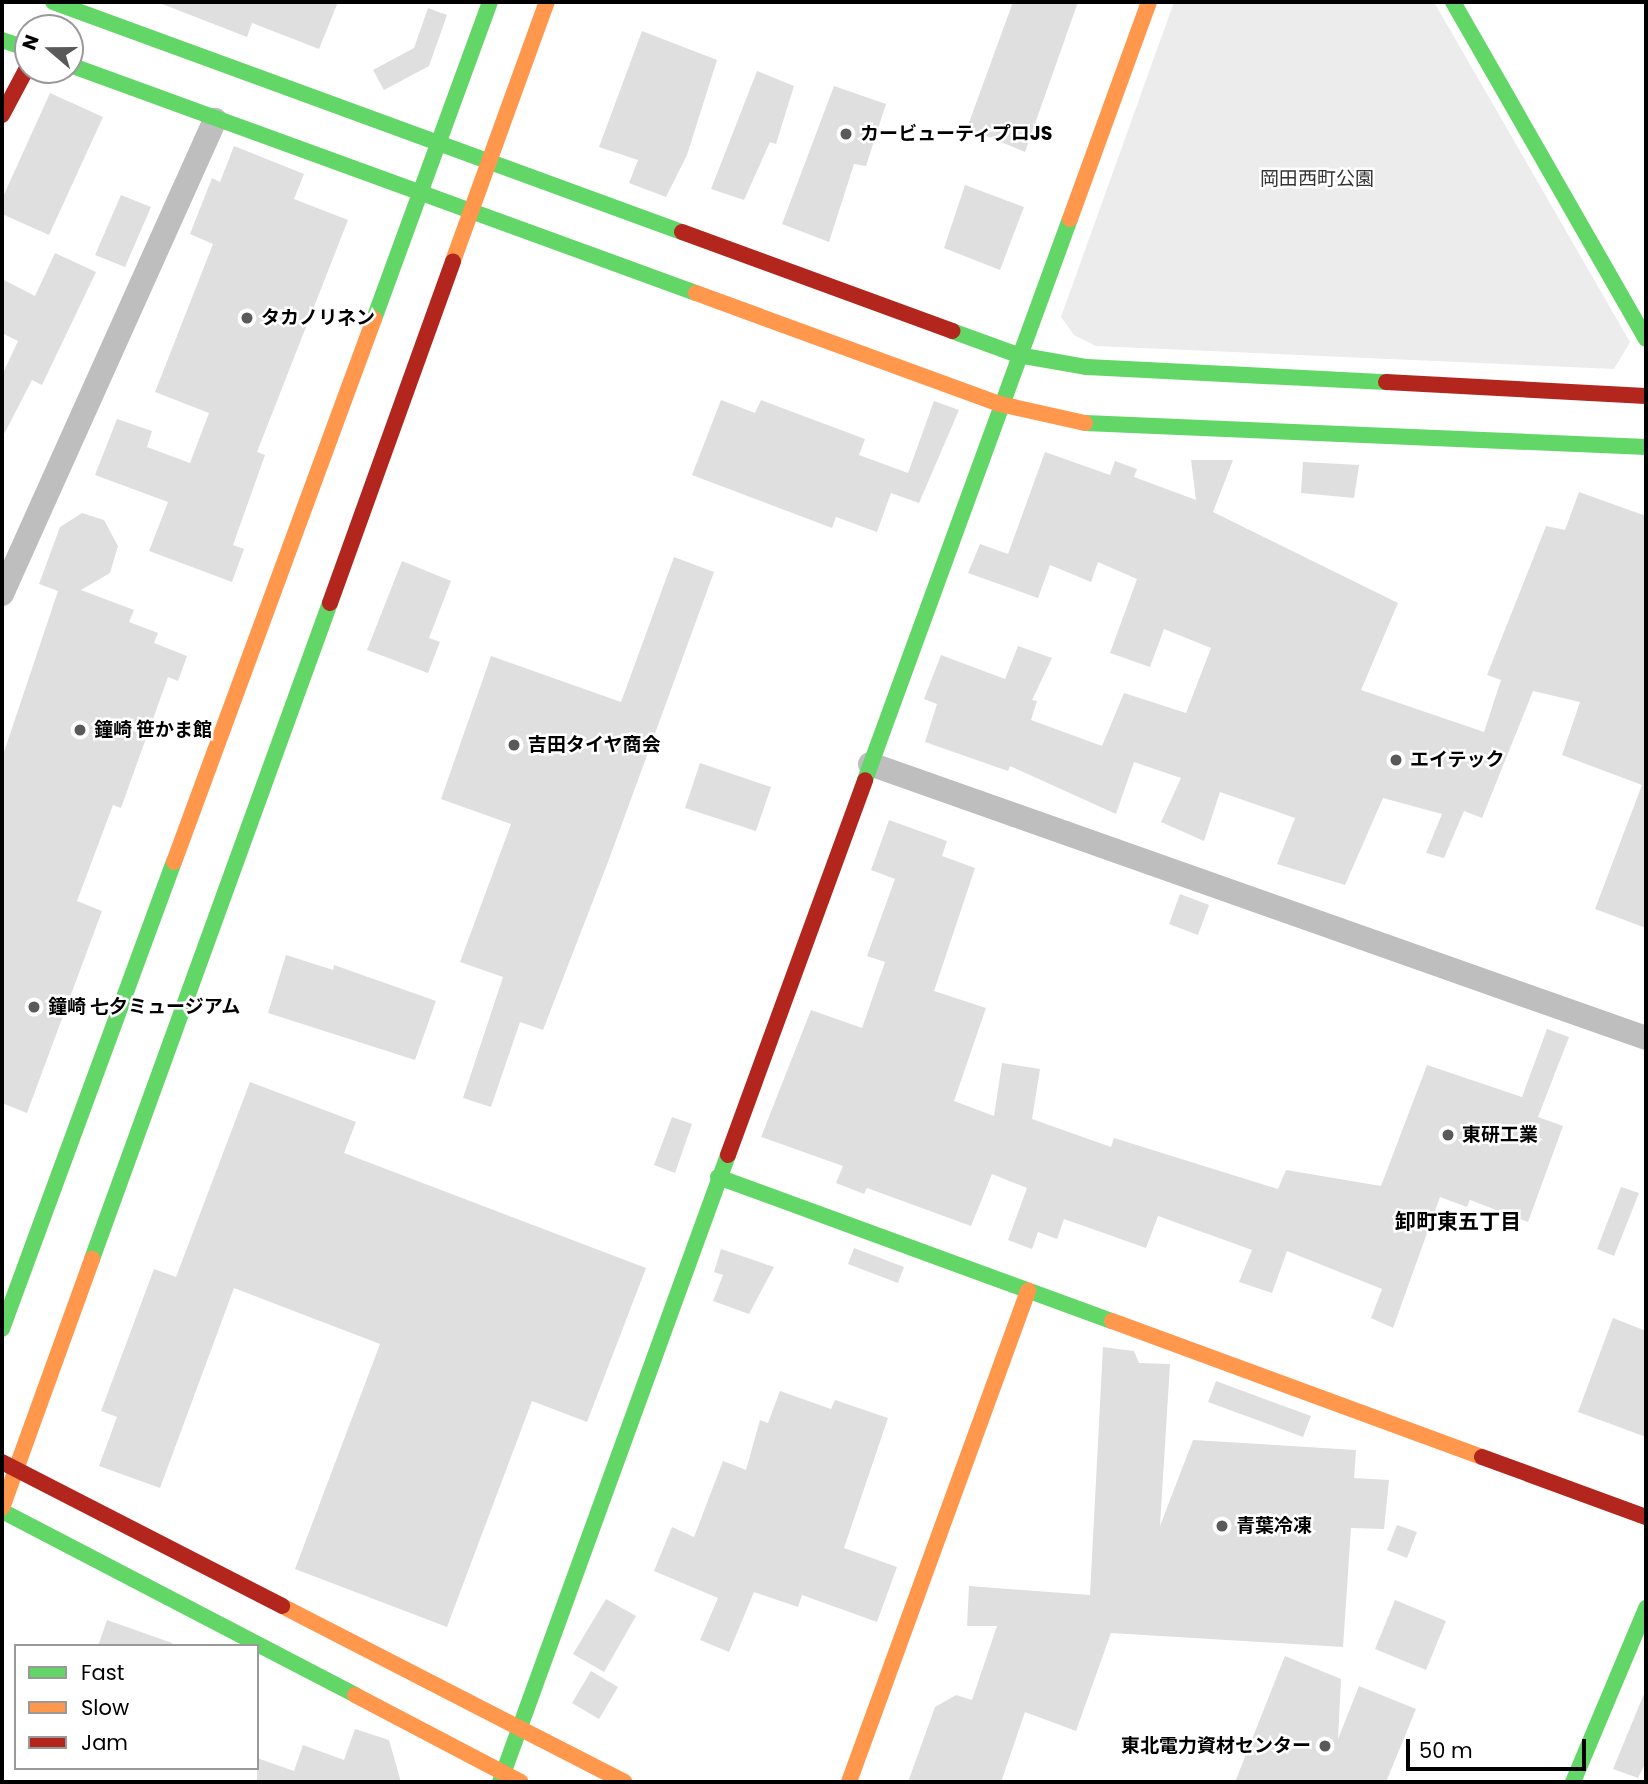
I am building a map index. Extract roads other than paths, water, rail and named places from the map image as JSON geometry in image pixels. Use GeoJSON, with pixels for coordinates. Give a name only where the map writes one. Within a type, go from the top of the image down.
{"type":"FeatureCollection","features":[{"type":"Feature","properties":{"kind":"street"},"geometry":{"type":"LineString","coordinates":[[2,1329],[490,2]]}},
{"type":"Feature","properties":{"kind":"street"},"geometry":{"type":"LineString","coordinates":[[252,1644],[2,1510],[9,1465],[547,2]]}},
{"type":"Feature","properties":{"kind":"street"},"geometry":{"type":"LineString","coordinates":[[501,1778],[1000,404],[1149,2]]}},
{"type":"Feature","properties":{"kind":"street"},"geometry":{"type":"LineString","coordinates":[[1452,2],[1646,339]]}},
{"type":"Feature","properties":{"kind":"street"},"geometry":{"type":"LineString","coordinates":[[58,6],[439,144],[488,159],[1018,355],[1087,367],[1646,396]]}},
{"type":"Feature","properties":{"kind":"street"},"geometry":{"type":"LineString","coordinates":[[84,70],[1000,404],[1084,423],[1646,447]]}},
{"type":"Feature","properties":{"kind":"street"},"geometry":{"type":"LineString","coordinates":[[2,115],[18,84]]}},
{"type":"Feature","properties":{"kind":"street"},"geometry":{"type":"LineString","coordinates":[[2,594],[215,120]]}},
{"type":"Feature","properties":{"kind":"street"},"geometry":{"type":"LineString","coordinates":[[870,764],[1646,1038]]}},
{"type":"Feature","properties":{"kind":"street"},"geometry":{"type":"LineString","coordinates":[[718,1177],[1646,1517]]}},
{"type":"Feature","properties":{"kind":"street"},"geometry":{"type":"LineString","coordinates":[[849,1782],[1028,1291]]}},
{"type":"Feature","properties":{"kind":"street"},"geometry":{"type":"LineString","coordinates":[[9,1465],[624,1782]]}},
{"type":"Feature","properties":{"kind":"street"},"geometry":{"type":"LineString","coordinates":[[1573,1782],[1646,1608]]}},
{"type":"Feature","properties":{"kind":"street"},"geometry":{"type":"LineString","coordinates":[[259,1648],[501,1778],[521,1782]]}},
{"type":"Feature","properties":{"kind":"place","name":"カービューティプロJS"},"geometry":{"type":"Point","coordinates":[846,134]}},
{"type":"Feature","properties":{"kind":"place","name":"タカノリネン"},"geometry":{"type":"Point","coordinates":[247,318]}},
{"type":"Feature","properties":{"kind":"place","name":"鐘崎 笹かま館"},"geometry":{"type":"Point","coordinates":[80,730]}},
{"type":"Feature","properties":{"kind":"place","name":"吉田タイヤ商会"},"geometry":{"type":"Point","coordinates":[514,745]}},
{"type":"Feature","properties":{"kind":"place","name":"エイテック"},"geometry":{"type":"Point","coordinates":[1396,760]}},
{"type":"Feature","properties":{"kind":"place","name":"鐘崎 七夕ミュージアム"},"geometry":{"type":"Point","coordinates":[34,1007]}},
{"type":"Feature","properties":{"kind":"place","name":"東研工業"},"geometry":{"type":"Point","coordinates":[1448,1135]}},
{"type":"Feature","properties":{"kind":"place","name":"青葉冷凍"},"geometry":{"type":"Point","coordinates":[1222,1526]}},
{"type":"Feature","properties":{"kind":"place","name":"東北電力資材センター"},"geometry":{"type":"Point","coordinates":[1325,1746]}},
{"type":"Feature","properties":{"kind":"district","name":"卸町東五丁目"},"geometry":{"type":"Point","coordinates":[1458,1222]}},
{"type":"Feature","properties":{"kind":"park label","name":"岡田西町公園"},"geometry":{"type":"Point","coordinates":[1317,179]}}]}
